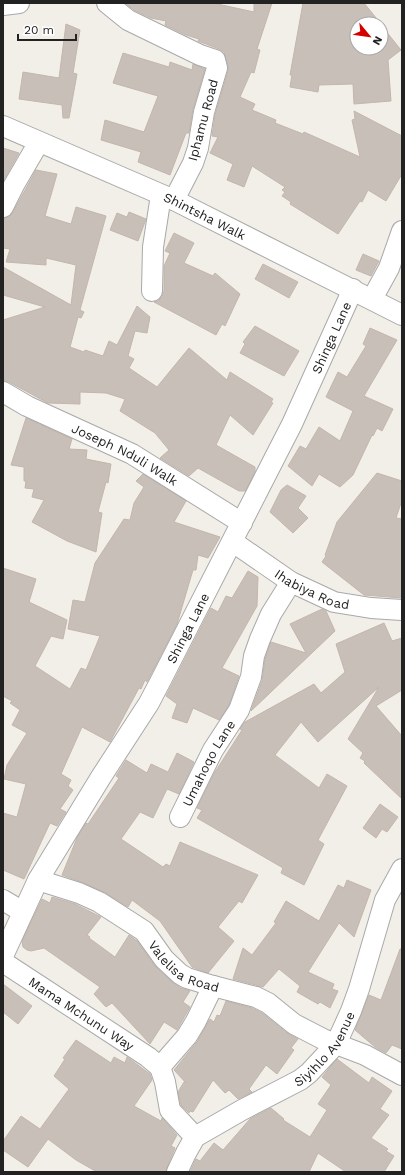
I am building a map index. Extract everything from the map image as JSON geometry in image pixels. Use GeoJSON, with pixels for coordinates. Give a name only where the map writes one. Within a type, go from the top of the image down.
{"type":"FeatureCollection","features":[{"type":"Feature","properties":{"kind":"street"},"geometry":{"type":"LineString","coordinates":[[3,5],[19,3]]}},
{"type":"Feature","properties":{"kind":"street","name":"Iphamu Road"},"geometry":{"type":"LineString","coordinates":[[107,3],[128,20],[200,55],[215,60],[217,68],[204,112],[198,148],[193,163],[168,197],[153,247],[152,291]]}},
{"type":"Feature","properties":{"kind":"street","name":"Shintsha Walk"},"geometry":{"type":"LineString","coordinates":[[3,126],[168,197],[402,314]]}},
{"type":"Feature","properties":{"kind":"street"},"geometry":{"type":"LineString","coordinates":[[3,207],[39,142]]}},
{"type":"Feature","properties":{"kind":"street"},"geometry":{"type":"LineString","coordinates":[[372,299],[389,268],[402,231]]}},
{"type":"Feature","properties":{"kind":"street","name":"Shinga Lane"},"geometry":{"type":"LineString","coordinates":[[3,956],[38,880],[101,777],[149,703],[233,542],[292,424],[353,289]]}},
{"type":"Feature","properties":{"kind":"street","name":"Joseph Nduli Walk"},"geometry":{"type":"LineString","coordinates":[[3,392],[27,406],[132,454],[242,523]]}},
{"type":"Feature","properties":{"kind":"street","name":"Ihabiya Road"},"geometry":{"type":"LineString","coordinates":[[233,542],[291,582],[334,602],[371,608],[402,610]]}},
{"type":"Feature","properties":{"kind":"street","name":"Umahoqo Lane"},"geometry":{"type":"LineString","coordinates":[[180,816],[213,750],[239,710],[251,677],[254,656],[260,639],[271,614],[291,582]]}},
{"type":"Feature","properties":{"kind":"street","name":"Siyihlo Avenue"},"geometry":{"type":"LineString","coordinates":[[195,1137],[242,1110],[300,1080],[309,1073],[336,1044],[359,989],[385,900],[402,869]]}},
{"type":"Feature","properties":{"kind":"street","name":"Valelisa Road"},"geometry":{"type":"LineString","coordinates":[[38,880],[79,893],[99,902],[144,932],[164,959],[180,974],[187,978],[260,999],[268,1003],[294,1024],[323,1039],[365,1055],[402,1075]]}},
{"type":"Feature","properties":{"kind":"street"},"geometry":{"type":"LineString","coordinates":[[3,900],[23,912]]}},
{"type":"Feature","properties":{"kind":"street","name":"Mama Mchunu Way"},"geometry":{"type":"LineString","coordinates":[[3,962],[148,1057],[160,1067]]}},
{"type":"Feature","properties":{"kind":"street"},"geometry":{"type":"LineString","coordinates":[[177,1172],[195,1137],[170,1110],[165,1082],[160,1067],[179,1046],[196,1021],[213,986]]}},
{"type":"Feature","properties":{"kind":"building"},"geometry":{"type":"Polygon","coordinates":[[[125,3],[213,3],[254,12],[254,3],[272,3],[257,49],[260,50],[254,73],[251,72],[240,97],[255,104],[252,110],[276,120],[275,123],[303,134],[304,132],[360,157],[352,120],[355,119],[354,111],[402,136],[402,174],[386,201],[368,190],[362,202],[360,201],[338,234],[290,204],[291,202],[282,196],[285,192],[282,190],[285,187],[252,166],[244,187],[227,180],[233,164],[210,153],[218,137],[212,136],[215,115],[228,71],[228,65],[224,52],[198,41],[199,39],[186,35],[165,25],[166,21],[151,18],[134,10],[125,3]]]}},
{"type":"Feature","properties":{"kind":"building"},"geometry":{"type":"Polygon","coordinates":[[[303,3],[364,3],[375,16],[349,16],[349,56],[389,56],[389,35],[401,50],[388,60],[391,101],[354,104],[353,84],[319,85],[318,92],[290,87],[292,75],[290,75],[303,3]]]}},
{"type":"Feature","properties":{"kind":"building"},"geometry":{"type":"Polygon","coordinates":[[[66,24],[80,30],[73,73],[77,74],[69,118],[63,118],[62,105],[19,99],[23,72],[59,78],[66,24]]]}},
{"type":"Feature","properties":{"kind":"building"},"geometry":{"type":"Polygon","coordinates":[[[123,53],[169,67],[170,62],[192,70],[193,64],[205,69],[193,109],[189,133],[186,133],[170,175],[138,162],[141,152],[101,140],[105,120],[144,132],[158,96],[113,83],[123,53]]]}},
{"type":"Feature","properties":{"kind":"building"},"geometry":{"type":"Polygon","coordinates":[[[3,148],[19,153],[3,181],[3,148]]]}},
{"type":"Feature","properties":{"kind":"building"},"geometry":{"type":"Polygon","coordinates":[[[36,170],[57,174],[45,216],[71,224],[76,207],[106,216],[80,310],[84,312],[81,318],[78,317],[70,347],[103,356],[109,341],[117,345],[137,306],[150,317],[147,333],[135,331],[128,356],[134,359],[129,368],[157,387],[189,348],[227,380],[230,372],[273,399],[271,402],[273,403],[253,435],[230,415],[216,445],[255,467],[255,472],[245,491],[239,491],[198,468],[189,476],[160,458],[169,450],[155,433],[120,411],[125,399],[106,393],[80,392],[80,404],[48,403],[9,382],[3,381],[3,320],[45,307],[3,295],[3,267],[71,305],[76,265],[46,258],[46,265],[6,262],[10,249],[3,248],[3,218],[9,217],[13,212],[36,170]]]}},
{"type":"Feature","properties":{"kind":"building"},"geometry":{"type":"Polygon","coordinates":[[[129,212],[146,219],[138,241],[110,230],[117,213],[127,217],[129,212]]]}},
{"type":"Feature","properties":{"kind":"building"},"geometry":{"type":"Polygon","coordinates":[[[174,233],[194,243],[184,263],[213,276],[215,273],[240,294],[225,326],[222,324],[216,335],[154,302],[158,301],[162,297],[164,291],[164,266],[170,253],[165,251],[174,233]]]}},
{"type":"Feature","properties":{"kind":"building"},"geometry":{"type":"Polygon","coordinates":[[[363,254],[379,261],[371,276],[356,270],[363,254]]]}},
{"type":"Feature","properties":{"kind":"building"},"geometry":{"type":"Polygon","coordinates":[[[263,264],[298,282],[289,298],[255,279],[263,264]]]}},
{"type":"Feature","properties":{"kind":"building"},"geometry":{"type":"Polygon","coordinates":[[[255,326],[299,351],[284,376],[240,353],[245,344],[243,342],[255,326]]]}},
{"type":"Feature","properties":{"kind":"building"},"geometry":{"type":"Polygon","coordinates":[[[370,328],[397,340],[364,396],[393,409],[382,431],[377,428],[373,436],[372,435],[353,475],[340,487],[319,474],[312,486],[288,466],[300,446],[306,449],[319,427],[340,441],[353,411],[326,397],[338,372],[347,377],[366,346],[363,344],[370,328]]]}},
{"type":"Feature","properties":{"kind":"building"},"geometry":{"type":"Polygon","coordinates":[[[26,418],[72,439],[69,449],[87,450],[86,459],[111,464],[108,483],[106,482],[98,512],[102,513],[96,552],[67,541],[32,522],[44,500],[32,497],[34,489],[25,488],[26,481],[24,481],[24,467],[11,465],[26,418]]]}},
{"type":"Feature","properties":{"kind":"building"},"geometry":{"type":"Polygon","coordinates":[[[377,473],[402,481],[402,500],[396,518],[402,519],[402,598],[364,595],[322,562],[326,556],[325,555],[337,522],[377,473]]]}},
{"type":"Feature","properties":{"kind":"building"},"geometry":{"type":"Polygon","coordinates":[[[143,474],[186,501],[174,522],[220,537],[208,558],[198,555],[196,570],[193,570],[177,624],[147,682],[145,680],[141,689],[139,688],[110,742],[82,727],[61,774],[71,780],[68,786],[73,790],[60,809],[66,812],[57,826],[50,823],[24,879],[3,870],[3,813],[17,817],[26,784],[4,779],[7,765],[27,733],[12,725],[20,710],[10,703],[12,701],[3,696],[3,568],[36,579],[29,602],[67,620],[63,639],[51,636],[35,666],[70,689],[81,668],[86,670],[100,636],[68,629],[73,600],[85,602],[95,563],[124,519],[130,520],[134,503],[144,487],[136,481],[143,474]]]}},
{"type":"Feature","properties":{"kind":"building"},"geometry":{"type":"Polygon","coordinates":[[[287,485],[306,496],[298,508],[308,518],[293,533],[270,512],[281,490],[287,485]]]}},
{"type":"Feature","properties":{"kind":"building"},"geometry":{"type":"Polygon","coordinates":[[[248,571],[258,577],[257,606],[222,668],[239,676],[229,705],[219,720],[193,708],[187,723],[172,718],[177,704],[166,696],[211,608],[218,612],[226,596],[232,598],[248,571]]]}},
{"type":"Feature","properties":{"kind":"building"},"geometry":{"type":"Polygon","coordinates":[[[322,609],[326,611],[335,631],[251,711],[262,681],[265,659],[271,642],[306,653],[290,624],[322,609]]]}},
{"type":"Feature","properties":{"kind":"building"},"geometry":{"type":"Polygon","coordinates":[[[384,623],[392,641],[402,638],[402,690],[376,706],[402,736],[402,799],[364,763],[365,761],[360,758],[363,753],[348,739],[379,687],[318,742],[301,722],[275,755],[319,788],[327,774],[347,786],[318,840],[324,844],[304,885],[281,873],[283,868],[197,818],[202,810],[197,808],[215,772],[242,730],[240,729],[245,722],[314,684],[321,693],[345,672],[336,644],[384,623]]]}},
{"type":"Feature","properties":{"kind":"building"},"geometry":{"type":"Polygon","coordinates":[[[177,753],[194,762],[179,794],[167,789],[153,818],[140,812],[121,839],[163,867],[166,864],[170,866],[180,842],[258,875],[242,903],[239,901],[218,927],[234,941],[208,973],[192,967],[160,921],[132,900],[128,907],[104,892],[62,875],[77,838],[86,823],[88,824],[119,778],[116,776],[126,760],[147,773],[151,764],[168,772],[177,753]]]}},
{"type":"Feature","properties":{"kind":"building"},"geometry":{"type":"Polygon","coordinates":[[[380,804],[398,817],[387,832],[382,829],[376,838],[363,828],[380,804]]]}},
{"type":"Feature","properties":{"kind":"building"},"geometry":{"type":"Polygon","coordinates":[[[347,880],[371,890],[354,937],[339,923],[308,972],[334,984],[332,989],[338,991],[330,1008],[320,1002],[318,1004],[297,992],[300,986],[279,969],[263,987],[233,979],[243,948],[252,955],[276,923],[274,922],[286,901],[319,921],[338,885],[344,888],[347,880]]]}},
{"type":"Feature","properties":{"kind":"building"},"geometry":{"type":"Polygon","coordinates":[[[52,897],[75,904],[101,917],[87,935],[115,957],[129,935],[137,941],[155,966],[172,982],[181,988],[190,991],[183,1002],[190,1007],[177,1030],[164,1022],[150,1044],[112,1003],[106,1007],[94,994],[100,987],[44,948],[31,951],[23,947],[22,941],[42,899],[50,903],[52,897]]]}},
{"type":"Feature","properties":{"kind":"building"},"geometry":{"type":"Polygon","coordinates":[[[400,949],[402,949],[402,1049],[392,1045],[386,1053],[375,1047],[355,1030],[369,995],[381,1000],[400,949]]]}},
{"type":"Feature","properties":{"kind":"building"},"geometry":{"type":"Polygon","coordinates":[[[3,984],[32,1006],[18,1024],[3,1012],[3,984]]]}},
{"type":"Feature","properties":{"kind":"building"},"geometry":{"type":"Polygon","coordinates":[[[226,1001],[252,1008],[262,1013],[287,1033],[298,1039],[291,1048],[294,1050],[277,1074],[266,1065],[249,1089],[252,1092],[238,1099],[229,1090],[225,1093],[213,1080],[193,1112],[190,1111],[189,1113],[181,1105],[178,1092],[184,1082],[186,1083],[174,1070],[197,1042],[210,1019],[214,1022],[217,1015],[220,1016],[226,1001]]]}},
{"type":"Feature","properties":{"kind":"building"},"geometry":{"type":"Polygon","coordinates":[[[76,1040],[111,1063],[114,1057],[125,1063],[127,1057],[150,1074],[152,1080],[134,1106],[161,1121],[162,1118],[177,1135],[171,1146],[175,1148],[166,1172],[97,1172],[76,1160],[48,1139],[28,1167],[3,1150],[3,1141],[21,1116],[40,1129],[69,1089],[54,1076],[65,1059],[63,1058],[76,1040]]]}},
{"type":"Feature","properties":{"kind":"building"},"geometry":{"type":"Polygon","coordinates":[[[337,1059],[369,1083],[372,1077],[392,1091],[380,1109],[389,1115],[371,1138],[388,1149],[386,1151],[394,1156],[384,1172],[346,1172],[318,1153],[309,1172],[190,1172],[196,1159],[200,1161],[214,1143],[223,1150],[250,1119],[271,1108],[284,1119],[283,1120],[310,1137],[327,1110],[318,1104],[331,1085],[322,1077],[337,1059]]]}}]}
